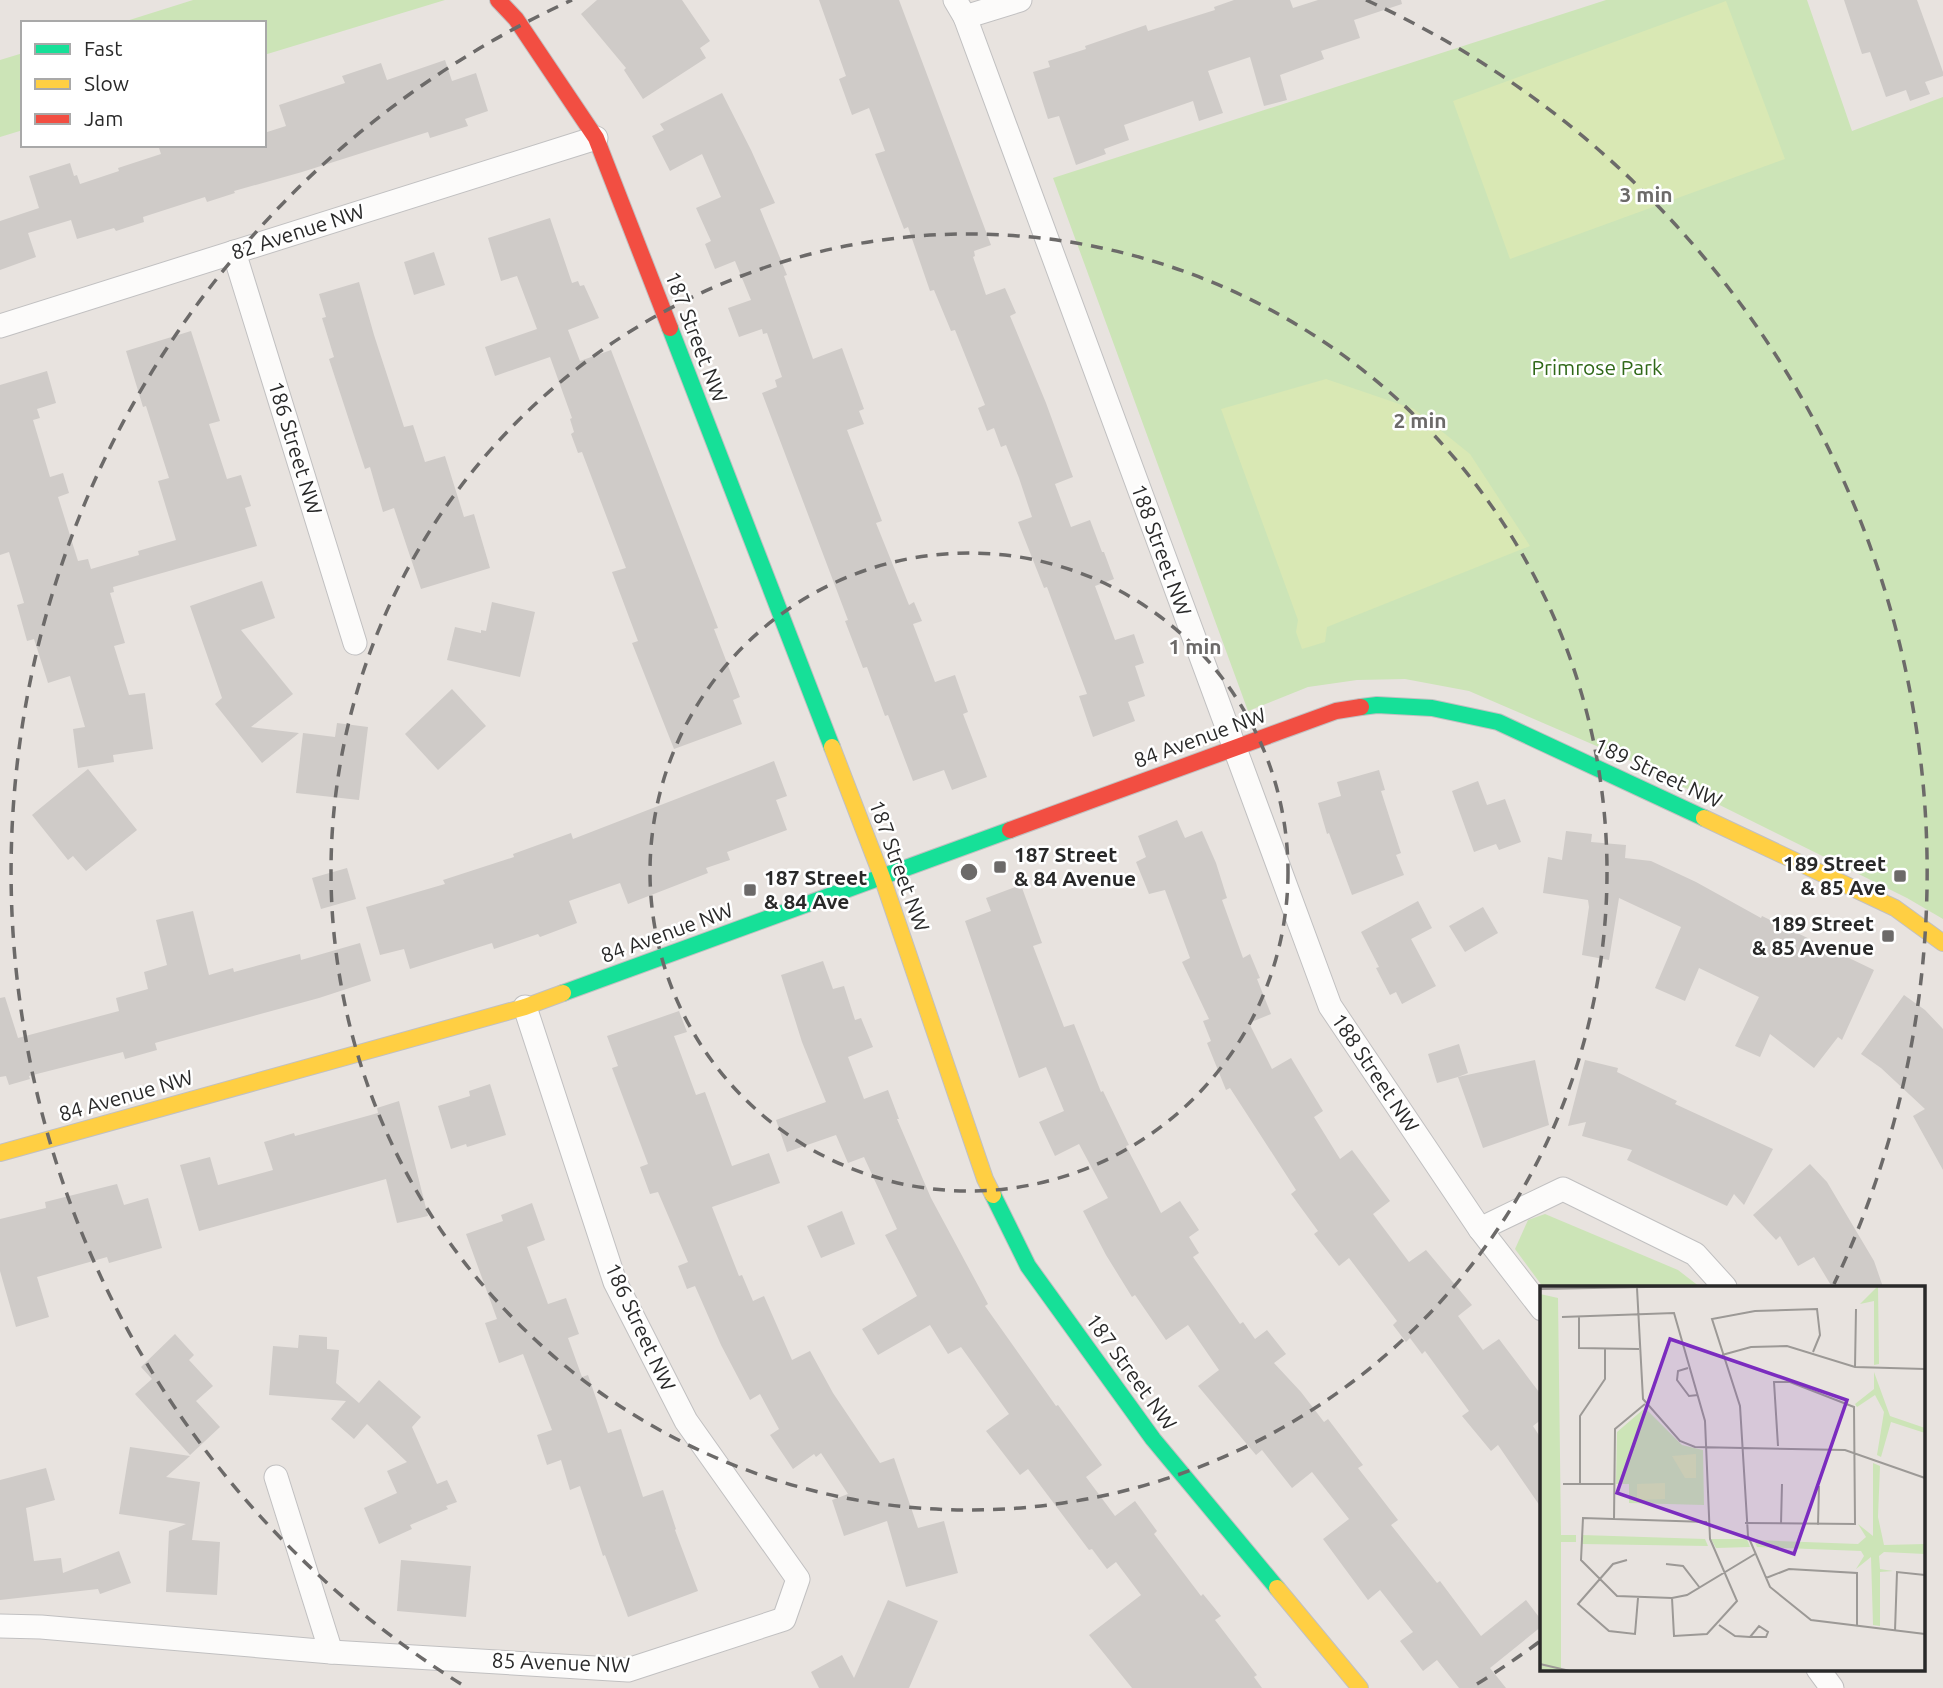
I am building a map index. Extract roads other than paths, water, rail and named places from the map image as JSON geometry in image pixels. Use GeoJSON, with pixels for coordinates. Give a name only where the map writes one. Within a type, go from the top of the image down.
{"type":"FeatureCollection","features":[{"type":"Feature","properties":{"kind":"street","name":"187 Street NW"},"geometry":{"type":"LineString","coordinates":[[498,0],[516,19],[596,138],[882,877],[985,1179],[1028,1266],[1153,1439],[1360,1688]]}},
{"type":"Feature","properties":{"kind":"street"},"geometry":{"type":"LineString","coordinates":[[960,9],[1020,0]]}},
{"type":"Feature","properties":{"kind":"street","name":"188 Street NW"},"geometry":{"type":"LineString","coordinates":[[960,9],[1330,1006],[1480,1229],[1540,1306]]}},
{"type":"Feature","properties":{"kind":"street","name":"82 Avenue NW"},"geometry":{"type":"LineString","coordinates":[[0,326],[596,138]]}},
{"type":"Feature","properties":{"kind":"street","name":"186 Street NW"},"geometry":{"type":"LineString","coordinates":[[234,252],[355,643]]}},
{"type":"Feature","properties":{"kind":"street","name":"189 Street NW"},"geometry":{"type":"LineString","coordinates":[[1336,711],[1377,705],[1432,708],[1498,722],[1864,892],[1924,927],[1943,943]]}},
{"type":"Feature","properties":{"kind":"street","name":"84 Avenue NW"},"geometry":{"type":"LineString","coordinates":[[0,1153],[525,1007],[1336,711]]}},
{"type":"Feature","properties":{"kind":"street","name":"186 Street NW"},"geometry":{"type":"LineString","coordinates":[[525,1007],[615,1282],[686,1421],[798,1579]]}},
{"type":"Feature","properties":{"kind":"street"},"geometry":{"type":"LineString","coordinates":[[1480,1229],[1563,1189],[1695,1254],[1724,1286]]}},
{"type":"Feature","properties":{"kind":"street"},"geometry":{"type":"LineString","coordinates":[[275,1477],[331,1652]]}},
{"type":"Feature","properties":{"kind":"street","name":"85 Avenue NW"},"geometry":{"type":"LineString","coordinates":[[0,1626],[41,1627],[331,1652],[628,1670],[783,1619],[798,1579]]}},
{"type":"Feature","properties":{"kind":"street"},"geometry":{"type":"LineString","coordinates":[[1819,1670],[1832,1688]]}},
{"type":"Feature","properties":{"kind":"place","name":"187 Street & 84 Avenue"},"geometry":{"type":"Point","coordinates":[1000,867]}},
{"type":"Feature","properties":{"kind":"place","name":"189 Street & 85 Ave"},"geometry":{"type":"Point","coordinates":[1900,876]}},
{"type":"Feature","properties":{"kind":"place","name":"187 Street & 84 Ave"},"geometry":{"type":"Point","coordinates":[750,890]}},
{"type":"Feature","properties":{"kind":"place","name":"189 Street & 85 Avenue"},"geometry":{"type":"Point","coordinates":[1888,936]}},
{"type":"Feature","properties":{"kind":"park label","name":"Primrose Park"},"geometry":{"type":"Point","coordinates":[1597,368]}}]}
